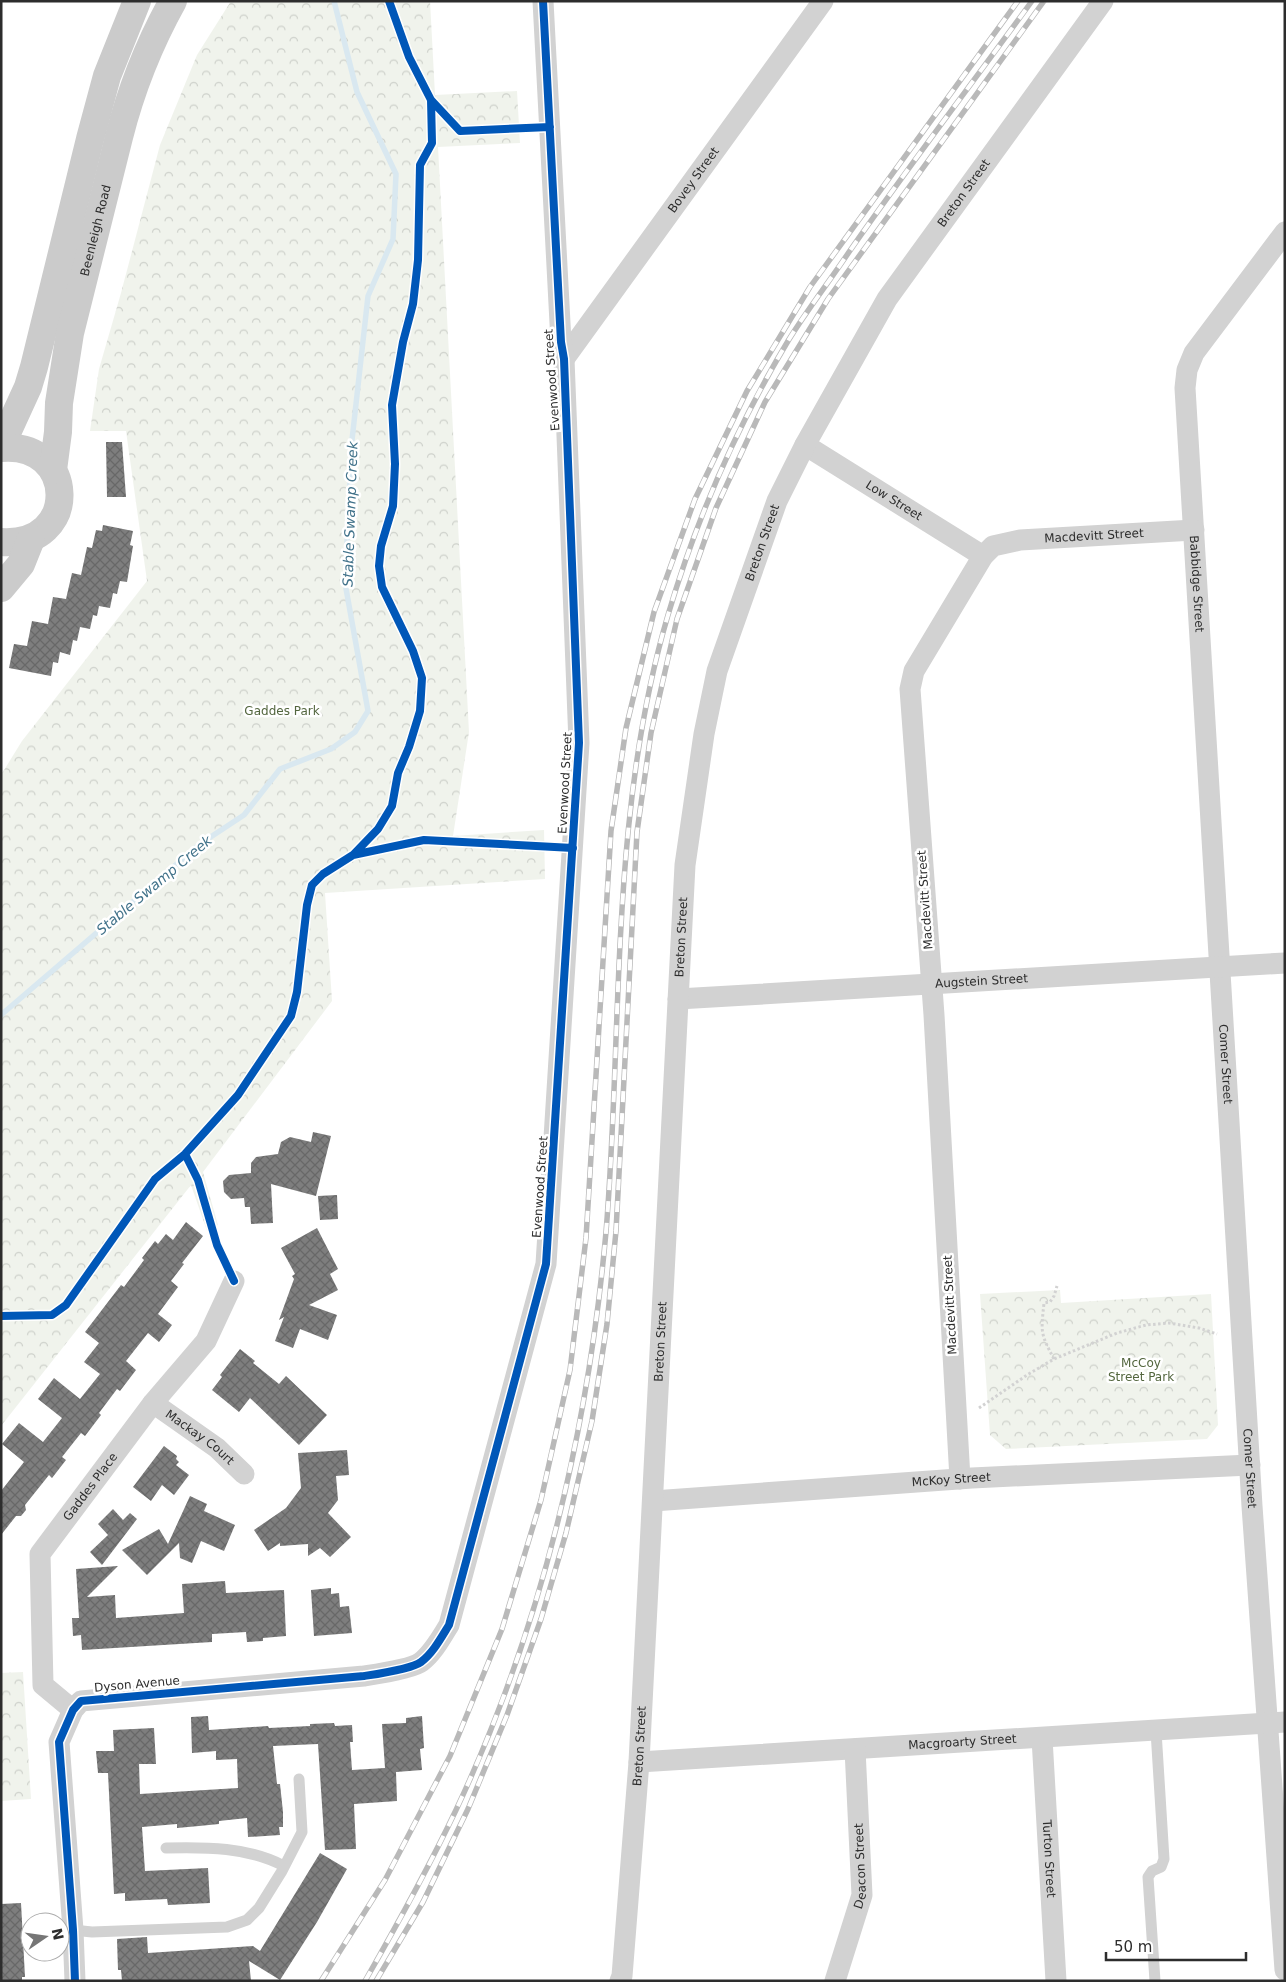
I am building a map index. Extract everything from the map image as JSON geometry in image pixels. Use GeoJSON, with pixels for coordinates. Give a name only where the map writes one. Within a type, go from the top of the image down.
{"type":"FeatureCollection","features":[{"type":"Feature","properties":{"kind":"main road"},"geometry":{"type":"LineString","coordinates":[[1,542],[31,539],[45,530],[55,517],[60,502],[59,485],[53,470],[43,458],[30,450],[1,447],[10,422],[28,387],[90,139],[108,76],[137,1]]}},
{"type":"Feature","properties":{"kind":"main road","name":"Beenleigh Road"},"geometry":{"type":"LineString","coordinates":[[53,470],[58,432],[59,403],[68,343],[119,137],[127,106],[139,73],[156,33],[173,1]]}},
{"type":"Feature","properties":{"kind":"main road"},"geometry":{"type":"LineString","coordinates":[[1,588],[21,564],[31,539]]}},
{"type":"Feature","properties":{"kind":"street","name":"Evenwood Street"},"geometry":{"type":"LineString","coordinates":[[420,1664],[433,1650],[449,1625],[546,1264],[579,742],[564,359],[561,342],[543,1]]}},
{"type":"Feature","properties":{"kind":"street","name":"Bovey Street"},"geometry":{"type":"LineString","coordinates":[[564,359],[823,1]]}},
{"type":"Feature","properties":{"kind":"street","name":"Breton Street"},"geometry":{"type":"LineString","coordinates":[[620,1981],[622,1976],[639,1762],[685,865],[704,734],[717,671],[776,501],[805,445],[887,299],[1103,1]]}},
{"type":"Feature","properties":{"kind":"street","name":"Babbidge Street"},"geometry":{"type":"LineString","coordinates":[[1220,967],[1185,388],[1187,370],[1194,353],[1285,232]]}},
{"type":"Feature","properties":{"kind":"street","name":"Low Street"},"geometry":{"type":"LineString","coordinates":[[805,445],[983,556]]}},
{"type":"Feature","properties":{"kind":"street","name":"Macdevitt Street"},"geometry":{"type":"LineString","coordinates":[[960,1479],[932,985],[910,689],[914,671],[983,556],[993,546],[1020,540],[1194,530]]}},
{"type":"Feature","properties":{"kind":"street","name":"Augstein Street"},"geometry":{"type":"LineString","coordinates":[[678,999],[1285,963]]}},
{"type":"Feature","properties":{"kind":"street","name":"Comer Street"},"geometry":{"type":"LineString","coordinates":[[1220,967],[1250,1465],[1276,1722],[1285,1970]]}},
{"type":"Feature","properties":{"kind":"street","name":"Gaddes Place"},"geometry":{"type":"LineString","coordinates":[[73,1710],[43,1685],[40,1554],[153,1403],[206,1341],[234,1281]]}},
{"type":"Feature","properties":{"kind":"street","name":"Mackay Court"},"geometry":{"type":"LineString","coordinates":[[153,1403],[216,1448],[244,1474]]}},
{"type":"Feature","properties":{"kind":"street","name":"McKoy Street"},"geometry":{"type":"LineString","coordinates":[[653,1500],[960,1479],[1250,1465]]}},
{"type":"Feature","properties":{"kind":"street","name":"Dyson Avenue"},"geometry":{"type":"LineString","coordinates":[[73,1710],[81,1701],[364,1676],[420,1664]]}},
{"type":"Feature","properties":{"kind":"street"},"geometry":{"type":"LineString","coordinates":[[73,1710],[59,1742],[75,1981]]}},
{"type":"Feature","properties":{"kind":"street","name":"Macgroarty Street"},"geometry":{"type":"LineString","coordinates":[[639,1762],[1276,1722]]}},
{"type":"Feature","properties":{"kind":"street","name":"Turton Street"},"geometry":{"type":"LineString","coordinates":[[1042,1738],[1056,1981]]}},
{"type":"Feature","properties":{"kind":"street","name":"Deacon Street"},"geometry":{"type":"LineString","coordinates":[[835,1981],[862,1894],[855,1749]]}},
{"type":"Feature","properties":{"kind":"lane"},"geometry":{"type":"LineString","coordinates":[[1154,1981],[1148,1877],[1152,1871],[1161,1867],[1164,1859],[1156,1731]]}},
{"type":"Feature","properties":{"kind":"lane"},"geometry":{"type":"LineString","coordinates":[[73,1930],[92,1932],[227,1927],[247,1920],[259,1908],[302,1832],[300,1779]]}},
{"type":"Feature","properties":{"kind":"lane"},"geometry":{"type":"LineString","coordinates":[[166,1848],[208,1847],[269,1858],[284,1866]]}},
{"type":"Feature","properties":{"kind":"path"},"geometry":{"type":"LineString","coordinates":[[1054,1360],[1043,1339],[1042,1331],[1044,1303],[1050,1302],[1057,1286]]}},
{"type":"Feature","properties":{"kind":"path"},"geometry":{"type":"LineString","coordinates":[[979,1408],[1027,1375],[1054,1360],[1118,1333],[1168,1323],[1199,1328],[1217,1334]]}},
{"type":"Feature","properties":{"kind":"green space","name":"Gaddes Park"},"geometry":{"type":"Polygon","coordinates":[[[231,1],[430,1],[435,95],[517,91],[520,143],[438,147],[469,732],[453,836],[544,830],[545,879],[325,893],[332,1001],[203,1172],[218,1225],[207,1231],[191,1185],[1,1426],[1,775],[22,741],[147,581],[126,431],[90,431],[99,369],[160,145],[197,55],[231,1]]]}},
{"type":"Feature","properties":{"kind":"green space","name":"McCoy Street Park"},"geometry":{"type":"Polygon","coordinates":[[[1060,1290],[1061,1303],[1211,1294],[1218,1425],[1207,1439],[1006,1449],[990,1435],[980,1294],[1060,1290]]]}},
{"type":"Feature","properties":{"kind":"green space"},"geometry":{"type":"Polygon","coordinates":[[[23,1672],[31,1799],[1,1801],[1,1673],[23,1672]]]}},
{"type":"Feature","properties":{"kind":"building"},"geometry":{"type":"Polygon","coordinates":[[[106,442],[122,442],[126,497],[107,497],[106,442]]]}},
{"type":"Feature","properties":{"kind":"building"},"geometry":{"type":"Polygon","coordinates":[[[103,525],[133,531],[130,545],[133,546],[127,582],[120,581],[117,594],[113,593],[110,608],[99,606],[97,616],[93,615],[90,629],[80,627],[77,641],[73,640],[70,655],[60,652],[58,663],[53,662],[51,676],[9,668],[14,644],[27,646],[32,621],[48,624],[53,597],[66,599],[72,573],[81,575],[87,547],[92,548],[96,530],[102,531],[103,525]]]}},
{"type":"Feature","properties":{"kind":"building"},"geometry":{"type":"Polygon","coordinates":[[[313,1132],[331,1136],[316,1196],[271,1184],[273,1223],[251,1224],[250,1207],[245,1207],[244,1198],[231,1199],[224,1192],[223,1181],[229,1175],[251,1173],[251,1163],[256,1157],[278,1154],[281,1142],[290,1137],[311,1142],[313,1132]]]}},
{"type":"Feature","properties":{"kind":"building"},"geometry":{"type":"Polygon","coordinates":[[[337,1195],[338,1219],[320,1220],[318,1196],[337,1195]]]}},
{"type":"Feature","properties":{"kind":"building"},"geometry":{"type":"Polygon","coordinates":[[[186,1222],[203,1236],[171,1281],[178,1287],[158,1314],[172,1325],[159,1342],[148,1333],[126,1361],[136,1370],[120,1391],[117,1389],[85,1436],[81,1433],[62,1457],[66,1460],[52,1478],[49,1475],[25,1505],[26,1510],[21,1516],[16,1516],[1,1535],[1,1491],[24,1462],[2,1444],[19,1423],[43,1442],[62,1418],[38,1399],[54,1378],[80,1399],[100,1374],[84,1362],[99,1343],[85,1332],[121,1285],[124,1287],[155,1241],[158,1244],[166,1234],[173,1240],[186,1222]]]}},
{"type":"Feature","properties":{"kind":"building"},"geometry":{"type":"Polygon","coordinates":[[[317,1228],[338,1269],[330,1274],[338,1290],[309,1305],[337,1315],[328,1340],[300,1329],[293,1348],[275,1341],[284,1317],[279,1320],[294,1279],[292,1276],[295,1274],[281,1248],[317,1228]]]}},
{"type":"Feature","properties":{"kind":"building"},"geometry":{"type":"Polygon","coordinates":[[[240,1349],[255,1361],[253,1363],[279,1384],[286,1376],[327,1415],[299,1445],[250,1398],[239,1412],[212,1390],[222,1377],[220,1375],[240,1349]]]}},
{"type":"Feature","properties":{"kind":"building"},"geometry":{"type":"Polygon","coordinates":[[[164,1446],[177,1456],[176,1459],[179,1462],[176,1465],[189,1475],[174,1495],[162,1485],[151,1501],[133,1487],[164,1446]]]}},
{"type":"Feature","properties":{"kind":"building"},"geometry":{"type":"Polygon","coordinates":[[[347,1450],[349,1475],[336,1476],[338,1500],[328,1513],[351,1537],[330,1557],[320,1548],[308,1556],[308,1544],[280,1546],[280,1543],[268,1551],[254,1530],[286,1508],[301,1488],[298,1453],[347,1450]]]}},
{"type":"Feature","properties":{"kind":"building"},"geometry":{"type":"Polygon","coordinates":[[[190,1496],[207,1504],[204,1511],[235,1525],[224,1551],[201,1541],[192,1563],[180,1558],[179,1543],[147,1575],[122,1550],[159,1529],[168,1544],[190,1496]]]}},
{"type":"Feature","properties":{"kind":"building"},"geometry":{"type":"Polygon","coordinates":[[[113,1509],[123,1520],[130,1513],[137,1519],[102,1565],[90,1552],[108,1535],[98,1524],[113,1509]]]}},
{"type":"Feature","properties":{"kind":"building"},"geometry":{"type":"Polygon","coordinates":[[[118,1566],[87,1597],[115,1595],[116,1618],[184,1613],[182,1584],[225,1581],[226,1593],[284,1590],[286,1636],[263,1638],[263,1641],[247,1642],[246,1632],[212,1634],[212,1642],[82,1650],[81,1635],[73,1636],[72,1618],[79,1618],[76,1569],[118,1566]]]}},
{"type":"Feature","properties":{"kind":"building"},"geometry":{"type":"Polygon","coordinates":[[[331,1588],[331,1594],[339,1593],[340,1607],[349,1606],[352,1633],[314,1636],[311,1590],[331,1588]]]}},
{"type":"Feature","properties":{"kind":"building"},"geometry":{"type":"Polygon","coordinates":[[[208,1716],[209,1730],[268,1726],[269,1728],[310,1726],[310,1724],[334,1723],[335,1726],[352,1725],[353,1742],[350,1742],[352,1770],[385,1768],[382,1724],[406,1723],[406,1718],[422,1716],[424,1748],[420,1749],[422,1770],[396,1772],[397,1801],[354,1804],[356,1849],[325,1850],[318,1744],[273,1746],[277,1784],[280,1784],[283,1812],[283,1827],[279,1827],[280,1835],[248,1837],[247,1818],[219,1821],[219,1824],[177,1828],[177,1824],[142,1827],[145,1871],[208,1868],[210,1903],[168,1905],[167,1899],[125,1901],[125,1893],[114,1894],[108,1773],[98,1773],[96,1751],[114,1751],[113,1730],[154,1728],[156,1764],[139,1764],[140,1794],[238,1788],[237,1759],[216,1760],[216,1751],[192,1753],[191,1717],[208,1716]]]}},
{"type":"Feature","properties":{"kind":"building"},"geometry":{"type":"Polygon","coordinates":[[[320,1853],[347,1869],[317,1922],[280,1980],[249,1961],[251,1981],[122,1981],[121,1970],[118,1970],[117,1939],[147,1937],[148,1953],[253,1946],[260,1951],[320,1853]]]}},
{"type":"Feature","properties":{"kind":"building"},"geometry":{"type":"Polygon","coordinates":[[[21,1903],[20,1962],[24,1962],[25,1977],[22,1977],[22,1981],[1,1981],[1,1904],[21,1903]]]}},
{"type":"Feature","properties":{"kind":"waterway","name":"Stable Swamp Creek"},"geometry":{"type":"LineString","coordinates":[[1,1015],[200,844],[244,815],[280,769],[331,749],[355,732],[368,711],[345,583],[352,440],[368,296],[393,239],[396,174],[357,92],[334,1]]}},
{"type":"Feature","properties":{"kind":"railway"},"geometry":{"type":"LineString","coordinates":[[321,1981],[385,1880],[450,1756],[502,1629],[541,1500],[570,1370],[586,1238],[611,831],[626,728],[654,612],[695,499],[747,391],[810,287],[1018,1]]}},
{"type":"Feature","properties":{"kind":"railway"},"geometry":{"type":"LineString","coordinates":[[365,1981],[434,1854],[456,1810],[486,1741],[513,1671],[536,1600],[556,1528],[573,1455],[598,1307],[606,1232],[621,922],[627,844],[636,767],[649,691],[679,579],[719,474],[769,373],[788,341],[894,189],[1032,1]]}},
{"type":"Feature","properties":{"kind":"railway"},"geometry":{"type":"LineString","coordinates":[[376,1981],[423,1902],[468,1809],[507,1715],[541,1619],[566,1533],[592,1421],[607,1324],[616,1231],[637,832],[651,733],[677,619],[716,508],[765,402],[828,299],[1044,1]]}},
{"type":"Feature","properties":{"kind":"cycle path"},"geometry":{"type":"LineString","coordinates":[[389,1],[409,57],[431,100],[460,131],[550,127]]}},
{"type":"Feature","properties":{"kind":"cycle path"},"geometry":{"type":"LineString","coordinates":[[75,1981],[59,1742],[73,1710],[81,1701],[364,1676],[394,1671],[417,1665],[421,1662],[436,1645],[449,1625],[546,1264],[579,743],[564,359],[561,342],[543,1]]}},
{"type":"Feature","properties":{"kind":"cycle path"},"geometry":{"type":"LineString","coordinates":[[353,855],[378,829],[392,806],[398,773],[409,747],[420,711],[422,678],[413,651],[382,587],[379,566],[381,546],[393,506],[395,464],[392,405],[403,342],[413,304],[418,260],[420,165],[432,143],[431,100]]}},
{"type":"Feature","properties":{"kind":"cycle path"},"geometry":{"type":"LineString","coordinates":[[1,1316],[52,1315],[66,1305],[155,1179],[185,1154],[238,1095],[291,1016],[297,992],[307,905],[312,885],[323,874],[353,855],[424,840],[573,848]]}},
{"type":"Feature","properties":{"kind":"cycle path"},"geometry":{"type":"LineString","coordinates":[[185,1154],[198,1180],[217,1245],[234,1281]]}}]}
